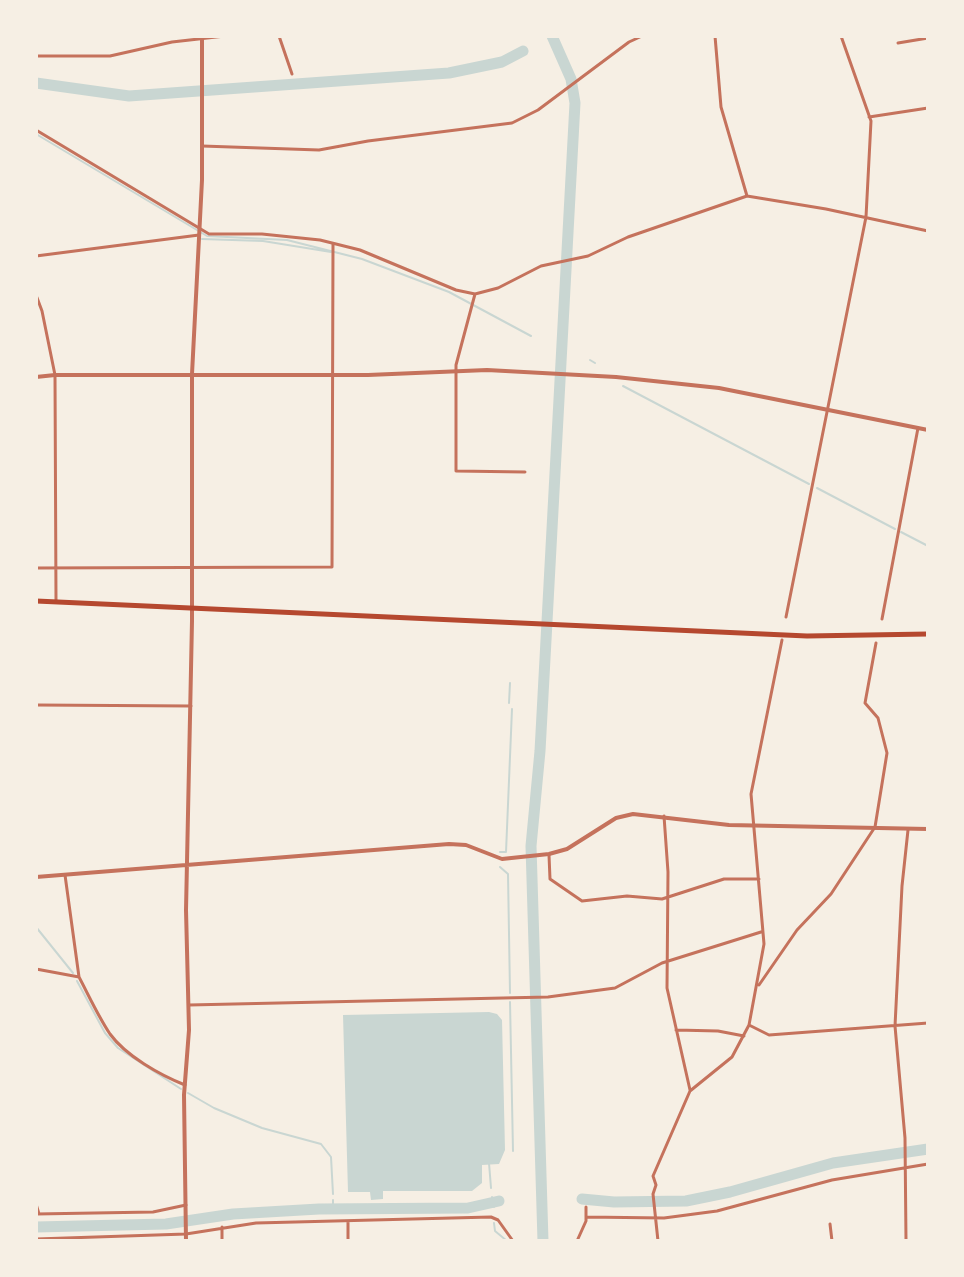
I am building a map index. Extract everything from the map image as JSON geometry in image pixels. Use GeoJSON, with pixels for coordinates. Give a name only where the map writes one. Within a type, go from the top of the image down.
{"type":"FeatureCollection","features":[{"type":"Feature","properties":{"kind":"highway"},"geometry":{"type":"LineString","coordinates":[[36,601],[807,636],[928,634]]}},
{"type":"Feature","properties":{"kind":"street"},"geometry":{"type":"LineString","coordinates":[[36,56],[110,56],[172,42],[225,36]]}},
{"type":"Feature","properties":{"kind":"street"},"geometry":{"type":"LineString","coordinates":[[279,36],[292,74]]}},
{"type":"Feature","properties":{"kind":"street"},"geometry":{"type":"LineString","coordinates":[[202,146],[319,150],[426,132],[512,123],[528,116],[642,36]]}},
{"type":"Feature","properties":{"kind":"street"},"geometry":{"type":"LineString","coordinates":[[715,36],[721,107],[747,196]]}},
{"type":"Feature","properties":{"kind":"street"},"geometry":{"type":"LineString","coordinates":[[786,617],[866,217],[869,117],[841,36]]}},
{"type":"Feature","properties":{"kind":"street"},"geometry":{"type":"LineString","coordinates":[[186,1241],[192,374],[202,146],[202,38]]}},
{"type":"Feature","properties":{"kind":"street"},"geometry":{"type":"LineString","coordinates":[[898,43],[928,38]]}},
{"type":"Feature","properties":{"kind":"street"},"geometry":{"type":"LineString","coordinates":[[869,117],[928,108]]}},
{"type":"Feature","properties":{"kind":"street"},"geometry":{"type":"LineString","coordinates":[[36,130],[199,232]]}},
{"type":"Feature","properties":{"kind":"street"},"geometry":{"type":"LineString","coordinates":[[36,256],[199,232],[299,236],[360,250],[456,290],[475,294],[498,288],[535,268],[579,258],[640,232],[747,196],[928,231]]}},
{"type":"Feature","properties":{"kind":"street"},"geometry":{"type":"LineString","coordinates":[[36,568],[332,567],[333,244]]}},
{"type":"Feature","properties":{"kind":"street"},"geometry":{"type":"LineString","coordinates":[[475,294],[456,371],[456,471],[525,472]]}},
{"type":"Feature","properties":{"kind":"street"},"geometry":{"type":"LineString","coordinates":[[36,295],[55,375],[56,602]]}},
{"type":"Feature","properties":{"kind":"street"},"geometry":{"type":"LineString","coordinates":[[36,318],[43,315]]}},
{"type":"Feature","properties":{"kind":"street"},"geometry":{"type":"LineString","coordinates":[[36,377],[540,372],[686,383],[928,430]]}},
{"type":"Feature","properties":{"kind":"street"},"geometry":{"type":"LineString","coordinates":[[882,619],[918,428]]}},
{"type":"Feature","properties":{"kind":"street"},"geometry":{"type":"LineString","coordinates":[[658,1241],[653,1176],[690,1091],[732,1057],[744,1036],[757,988],[764,944],[751,794],[782,640]]}},
{"type":"Feature","properties":{"kind":"street"},"geometry":{"type":"LineString","coordinates":[[757,988],[797,930],[831,894],[875,827],[887,753],[878,718],[865,703],[876,643]]}},
{"type":"Feature","properties":{"kind":"street"},"geometry":{"type":"LineString","coordinates":[[36,705],[191,706]]}},
{"type":"Feature","properties":{"kind":"street"},"geometry":{"type":"LineString","coordinates":[[36,877],[457,844],[496,858],[547,855],[567,849],[622,816],[638,814],[729,825],[928,829]]}},
{"type":"Feature","properties":{"kind":"street"},"geometry":{"type":"LineString","coordinates":[[664,816],[667,988],[690,1091]]}},
{"type":"Feature","properties":{"kind":"street"},"geometry":{"type":"LineString","coordinates":[[906,1241],[905,1138],[895,1026],[901,900],[909,829]]}},
{"type":"Feature","properties":{"kind":"street"},"geometry":{"type":"LineString","coordinates":[[547,855],[550,879],[579,900],[627,896],[667,898],[724,879],[759,879]]}},
{"type":"Feature","properties":{"kind":"street"},"geometry":{"type":"LineString","coordinates":[[65,875],[79,977],[112,1036],[145,1063],[185,1085]]}},
{"type":"Feature","properties":{"kind":"street"},"geometry":{"type":"LineString","coordinates":[[189,1005],[548,997],[615,988],[666,961],[763,931]]}},
{"type":"Feature","properties":{"kind":"street"},"geometry":{"type":"LineString","coordinates":[[36,969],[79,977]]}},
{"type":"Feature","properties":{"kind":"street"},"geometry":{"type":"LineString","coordinates":[[749,1025],[769,1035],[928,1023]]}},
{"type":"Feature","properties":{"kind":"street"},"geometry":{"type":"LineString","coordinates":[[676,1030],[718,1031],[744,1036]]}},
{"type":"Feature","properties":{"kind":"street"},"geometry":{"type":"LineString","coordinates":[[586,1217],[717,1211],[832,1180],[928,1164]]}},
{"type":"Feature","properties":{"kind":"street"},"geometry":{"type":"LineString","coordinates":[[36,1204],[38,1214],[153,1212],[186,1208]]}},
{"type":"Feature","properties":{"kind":"street"},"geometry":{"type":"LineString","coordinates":[[577,1241],[586,1217],[586,1207]]}},
{"type":"Feature","properties":{"kind":"street"},"geometry":{"type":"LineString","coordinates":[[36,1239],[151,1238],[256,1223],[491,1217],[498,1220],[513,1241]]}},
{"type":"Feature","properties":{"kind":"street"},"geometry":{"type":"LineString","coordinates":[[348,1222],[348,1241]]}},
{"type":"Feature","properties":{"kind":"street"},"geometry":{"type":"LineString","coordinates":[[830,1224],[832,1241]]}},
{"type":"Feature","properties":{"kind":"street"},"geometry":{"type":"LineString","coordinates":[[222,1227],[222,1241]]}},
{"type":"Feature","properties":{"kind":"shaded area"},"geometry":{"type":"Polygon","coordinates":[[[497,1014],[502,1020],[505,1150],[499,1164],[482,1165],[482,1183],[472,1191],[383,1191],[383,1199],[371,1200],[370,1192],[348,1192],[343,1015],[497,1014]]]}},
{"type":"Feature","properties":{"kind":"waterway"},"geometry":{"type":"LineString","coordinates":[[543,1241],[531,846],[540,751],[575,103],[571,79],[552,36]]}},
{"type":"Feature","properties":{"kind":"waterway"},"geometry":{"type":"LineString","coordinates":[[36,83],[129,96],[449,73],[502,62],[523,51]]}},
{"type":"Feature","properties":{"kind":"waterway"},"geometry":{"type":"LineString","coordinates":[[36,134],[207,236],[287,240],[362,259],[449,292],[531,336]]}},
{"type":"Feature","properties":{"kind":"waterway"},"geometry":{"type":"LineString","coordinates":[[202,239],[263,241],[331,252]]}},
{"type":"Feature","properties":{"kind":"waterway"},"geometry":{"type":"LineString","coordinates":[[590,360],[595,363]]}},
{"type":"Feature","properties":{"kind":"waterway"},"geometry":{"type":"LineString","coordinates":[[623,386],[809,484]]}},
{"type":"Feature","properties":{"kind":"waterway"},"geometry":{"type":"LineString","coordinates":[[817,488],[895,529]]}},
{"type":"Feature","properties":{"kind":"waterway"},"geometry":{"type":"LineString","coordinates":[[901,532],[928,546]]}},
{"type":"Feature","properties":{"kind":"waterway"},"geometry":{"type":"LineString","coordinates":[[509,703],[510,683]]}},
{"type":"Feature","properties":{"kind":"waterway"},"geometry":{"type":"LineString","coordinates":[[500,852],[506,852],[512,709]]}},
{"type":"Feature","properties":{"kind":"waterway"},"geometry":{"type":"LineString","coordinates":[[500,867],[508,874],[510,993]]}},
{"type":"Feature","properties":{"kind":"waterway"},"geometry":{"type":"LineString","coordinates":[[36,927],[73,973]]}},
{"type":"Feature","properties":{"kind":"waterway"},"geometry":{"type":"LineString","coordinates":[[77,981],[105,1033],[118,1048],[181,1089]]}},
{"type":"Feature","properties":{"kind":"waterway"},"geometry":{"type":"LineString","coordinates":[[510,1002],[513,1151]]}},
{"type":"Feature","properties":{"kind":"waterway"},"geometry":{"type":"LineString","coordinates":[[188,1093],[214,1108],[262,1128],[321,1144],[331,1157],[333,1194]]}},
{"type":"Feature","properties":{"kind":"waterway"},"geometry":{"type":"LineString","coordinates":[[582,1199],[686,1201],[833,1163],[928,1149]]}},
{"type":"Feature","properties":{"kind":"waterway"},"geometry":{"type":"LineString","coordinates":[[489,1163],[491,1188]]}},
{"type":"Feature","properties":{"kind":"waterway"},"geometry":{"type":"LineString","coordinates":[[492,1197],[494,1207]]}},
{"type":"Feature","properties":{"kind":"waterway"},"geometry":{"type":"LineString","coordinates":[[333,1200],[333,1208]]}},
{"type":"Feature","properties":{"kind":"waterway"},"geometry":{"type":"LineString","coordinates":[[36,1227],[166,1224],[233,1214],[319,1209],[468,1208],[499,1201]]}},
{"type":"Feature","properties":{"kind":"waterway"},"geometry":{"type":"LineString","coordinates":[[494,1223],[495,1231],[507,1241]]}}]}
